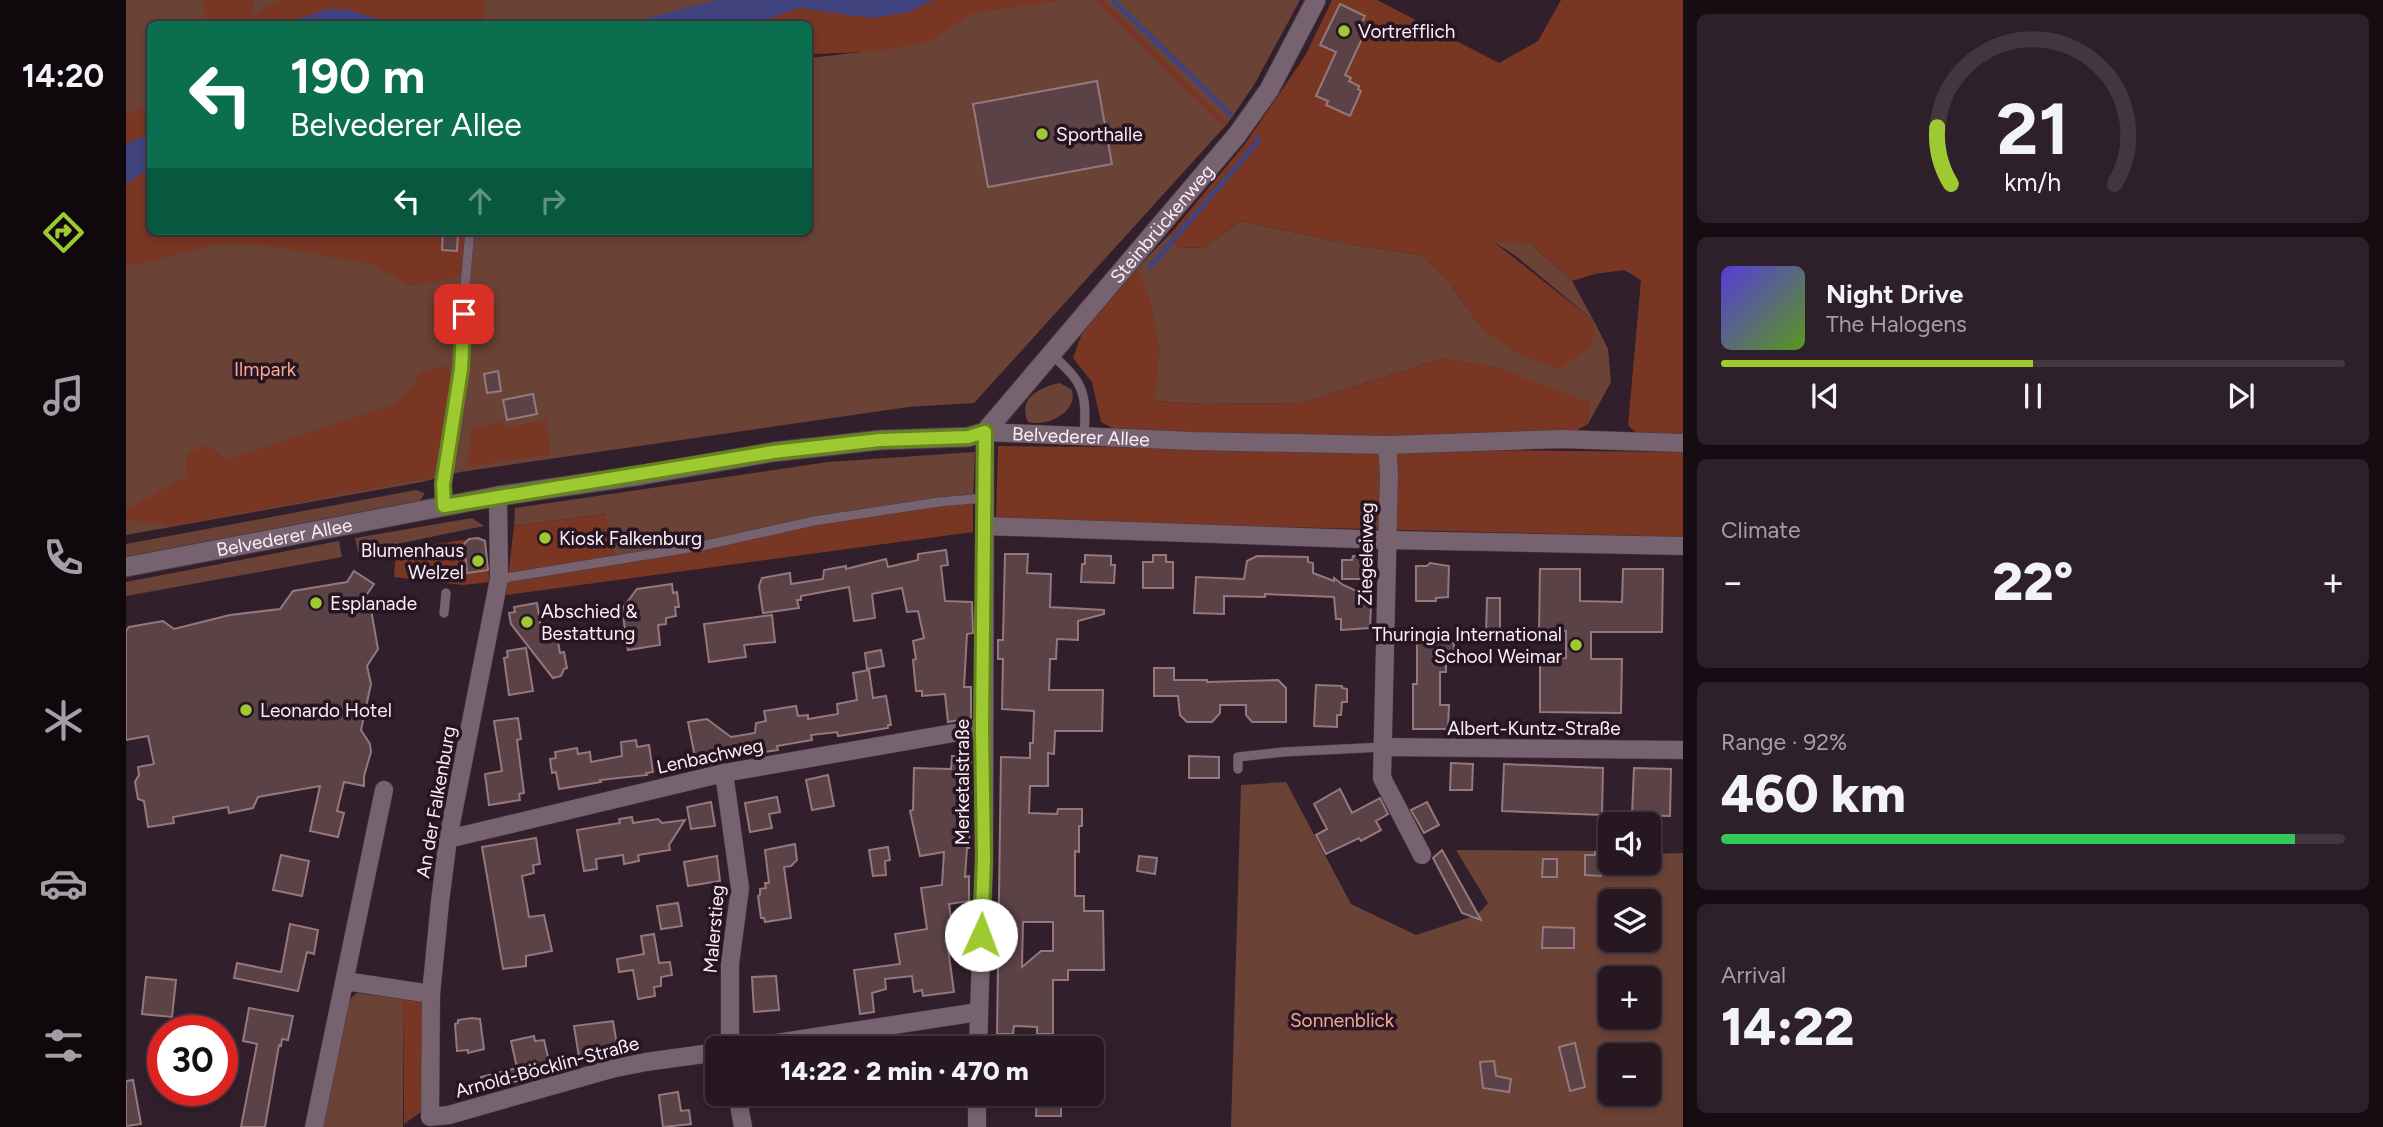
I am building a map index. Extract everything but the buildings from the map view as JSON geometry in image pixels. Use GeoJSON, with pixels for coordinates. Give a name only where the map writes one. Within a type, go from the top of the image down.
{"type":"FeatureCollection","features":[{"type":"Feature","properties":{"kind":"street","name":"Steinbrückenweg"},"geometry":{"type":"LineString","coordinates":[[985,432],[1254,114],[1290,53],[1316,0]]}},
{"type":"Feature","properties":{"kind":"street","name":"Belvederer Allee"},"geometry":{"type":"LineString","coordinates":[[126,567],[498,496],[773,452],[880,440],[968,437],[985,432],[1193,441],[1387,445],[1561,439],[1683,443]]}},
{"type":"Feature","properties":{"kind":"street","name":"Merketalstraße"},"geometry":{"type":"LineString","coordinates":[[978,1036],[984,859],[982,728],[985,432]]}},
{"type":"Feature","properties":{"kind":"street","name":"Ziegeleiweg"},"geometry":{"type":"LineString","coordinates":[[1387,445],[1390,473],[1382,778],[1422,855]]}},
{"type":"Feature","properties":{"kind":"street","name":"An der Falkenburg"},"geometry":{"type":"LineString","coordinates":[[430,1118],[432,937],[448,839],[499,579],[498,496]]}},
{"type":"Feature","properties":{"kind":"street"},"geometry":{"type":"LineString","coordinates":[[985,526],[1387,540],[1683,546]]}},
{"type":"Feature","properties":{"kind":"street","name":"Lenbachweg"},"geometry":{"type":"LineString","coordinates":[[448,839],[724,773],[982,728]]}},
{"type":"Feature","properties":{"kind":"street","name":"Albert-Kuntz-Straße"},"geometry":{"type":"LineString","coordinates":[[1384,747],[1683,750]]}},
{"type":"Feature","properties":{"kind":"street","name":"Malerstieg"},"geometry":{"type":"LineString","coordinates":[[724,773],[740,888],[730,964],[730,1036]]}},
{"type":"Feature","properties":{"kind":"street"},"geometry":{"type":"LineString","coordinates":[[314,1127],[384,790]]}},
{"type":"Feature","properties":{"kind":"street"},"geometry":{"type":"LineString","coordinates":[[345,981],[431,994]]}},
{"type":"Feature","properties":{"kind":"street"},"geometry":{"type":"LineString","coordinates":[[821,1036],[978,1012]]}},
{"type":"Feature","properties":{"kind":"street","name":"Arnold-Böcklin-Straße"},"geometry":{"type":"LineString","coordinates":[[430,1118],[611,1069],[705,1054]]}},
{"type":"Feature","properties":{"kind":"street"},"geometry":{"type":"LineString","coordinates":[[739,1106],[743,1127]]}},
{"type":"Feature","properties":{"kind":"street"},"geometry":{"type":"LineString","coordinates":[[977,1106],[977,1127]]}},
{"type":"Feature","properties":{"kind":"lane"},"geometry":{"type":"LineString","coordinates":[[444,506],[443,484],[461,369],[470,235]]}},
{"type":"Feature","properties":{"kind":"lane"},"geometry":{"type":"LineString","coordinates":[[1052,354],[1074,374],[1083,391],[1086,410],[1084,436]]}},
{"type":"Feature","properties":{"kind":"lane"},"geometry":{"type":"LineString","coordinates":[[499,579],[702,546],[814,521],[939,502],[985,498]]}},
{"type":"Feature","properties":{"kind":"lane"},"geometry":{"type":"LineString","coordinates":[[444,613],[446,593]]}},
{"type":"Feature","properties":{"kind":"lane"},"geometry":{"type":"LineString","coordinates":[[1238,769],[1238,757],[1384,747]]}},
{"type":"Feature","properties":{"kind":"green space","name":"Ilmpark"},"geometry":{"type":"Polygon","coordinates":[[[126,0],[776,0],[910,12],[933,0],[1300,0],[1254,85],[1228,123],[974,403],[908,407],[460,472],[422,482],[126,535],[126,0]]]}},
{"type":"Feature","properties":{"kind":"green space"},"geometry":{"type":"Polygon","coordinates":[[[1241,221],[1354,245],[1421,255],[1450,283],[1483,330],[1594,321],[1608,349],[1611,382],[1588,424],[1589,403],[1443,358],[1304,403],[1203,404],[1154,401],[1159,347],[1137,268],[1171,233],[1177,247],[1203,248],[1241,221]]]}},
{"type":"Feature","properties":{"kind":"green space"},"geometry":{"type":"Polygon","coordinates":[[[1493,241],[1530,243],[1572,281],[1594,321],[1517,257],[1493,241]]]}},
{"type":"Feature","properties":{"kind":"green space"},"geometry":{"type":"Polygon","coordinates":[[[1060,383],[1072,390],[1073,398],[1065,412],[1051,420],[1028,422],[1026,406],[1032,395],[1045,387],[1060,383]]]}},
{"type":"Feature","properties":{"kind":"green space"},"geometry":{"type":"Polygon","coordinates":[[[975,452],[973,502],[943,507],[614,557],[604,514],[514,526],[515,508],[828,462],[975,452]]]}},
{"type":"Feature","properties":{"kind":"green space"},"geometry":{"type":"Polygon","coordinates":[[[416,490],[425,493],[418,504],[126,559],[126,544],[416,490]]]}},
{"type":"Feature","properties":{"kind":"green space"},"geometry":{"type":"Polygon","coordinates":[[[472,518],[484,526],[358,552],[355,538],[472,518]]]}},
{"type":"Feature","properties":{"kind":"green space"},"geometry":{"type":"Polygon","coordinates":[[[339,541],[342,557],[126,596],[126,582],[339,541]]]}},
{"type":"Feature","properties":{"kind":"green space","name":"Sonnenblick"},"geometry":{"type":"Polygon","coordinates":[[[1286,782],[1351,904],[1416,935],[1477,915],[1488,903],[1456,850],[1598,851],[1598,875],[1661,875],[1661,854],[1683,853],[1683,1127],[1231,1127],[1241,785],[1286,782]]]}},
{"type":"Feature","properties":{"kind":"green space"},"geometry":{"type":"Polygon","coordinates":[[[357,993],[403,999],[403,1127],[321,1127],[346,1006],[357,993]]]}},
{"type":"Feature","properties":{"kind":"shaded area"},"geometry":{"type":"Polygon","coordinates":[[[203,0],[254,0],[252,17],[282,0],[485,0],[483,21],[386,21],[349,10],[290,21],[206,21],[203,0]]]}},
{"type":"Feature","properties":{"kind":"shaded area"},"geometry":{"type":"Polygon","coordinates":[[[718,0],[933,0],[910,12],[871,18],[799,8],[762,21],[636,21],[718,0]]]}},
{"type":"Feature","properties":{"kind":"shaded area"},"geometry":{"type":"Polygon","coordinates":[[[933,0],[1066,0],[973,13],[928,42],[880,51],[812,54],[812,21],[762,21],[799,8],[871,18],[910,12],[933,0]]]}},
{"type":"Feature","properties":{"kind":"shaded area"},"geometry":{"type":"Polygon","coordinates":[[[1095,0],[1103,0],[1228,123],[1224,127],[1095,0]]]}},
{"type":"Feature","properties":{"kind":"shaded area"},"geometry":{"type":"Polygon","coordinates":[[[1332,0],[1377,0],[1499,63],[1538,41],[1561,0],[1683,0],[1683,438],[1640,437],[1628,425],[1641,280],[1624,270],[1572,281],[1530,243],[1494,242],[1594,321],[1592,345],[1559,370],[1515,352],[1483,330],[1450,283],[1421,255],[1354,245],[1241,221],[1203,248],[1177,247],[1171,233],[1245,144],[1305,56],[1332,0]]]}},
{"type":"Feature","properties":{"kind":"shaded area"},"geometry":{"type":"Polygon","coordinates":[[[328,9],[349,10],[386,21],[292,21],[328,9]]]}},
{"type":"Feature","properties":{"kind":"shaded area"},"geometry":{"type":"Polygon","coordinates":[[[147,106],[147,135],[126,144],[126,116],[147,106]]]}},
{"type":"Feature","properties":{"kind":"shaded area"},"geometry":{"type":"Polygon","coordinates":[[[147,135],[147,170],[126,184],[126,144],[147,135]]]}},
{"type":"Feature","properties":{"kind":"shaded area"},"geometry":{"type":"Polygon","coordinates":[[[147,170],[147,235],[466,235],[462,277],[410,286],[371,264],[262,245],[219,244],[135,265],[126,263],[126,184],[147,170]]]}},
{"type":"Feature","properties":{"kind":"shaded area"},"geometry":{"type":"Polygon","coordinates":[[[1137,268],[1151,303],[1159,347],[1155,401],[1203,404],[1304,403],[1443,358],[1497,367],[1590,403],[1588,424],[1561,439],[1387,445],[1114,429],[1101,422],[1092,382],[1073,358],[1082,333],[1137,268]]]}},
{"type":"Feature","properties":{"kind":"shaded area"},"geometry":{"type":"Polygon","coordinates":[[[448,365],[452,391],[433,477],[173,526],[126,519],[126,510],[186,476],[187,454],[207,444],[226,460],[393,405],[412,388],[419,373],[448,365]]]}},
{"type":"Feature","properties":{"kind":"shaded area"},"geometry":{"type":"Polygon","coordinates":[[[546,420],[550,454],[467,467],[472,428],[502,422],[504,428],[546,420]]]}},
{"type":"Feature","properties":{"kind":"shaded area"},"geometry":{"type":"Polygon","coordinates":[[[998,446],[1683,452],[1683,537],[996,520],[998,446]]]}},
{"type":"Feature","properties":{"kind":"shaded area"},"geometry":{"type":"Polygon","coordinates":[[[973,502],[973,532],[506,595],[514,526],[605,514],[614,556],[973,502]]]}},
{"type":"Feature","properties":{"kind":"shaded area"},"geometry":{"type":"Polygon","coordinates":[[[469,539],[464,548],[467,572],[488,570],[490,582],[463,585],[394,577],[396,550],[469,539]]]}},
{"type":"Feature","properties":{"kind":"shaded area"},"geometry":{"type":"Polygon","coordinates":[[[403,999],[423,1005],[421,1112],[404,1124],[403,999]]]}},
{"type":"Feature","properties":{"kind":"waterway"},"geometry":{"type":"LineString","coordinates":[[1113,0],[1231,115]]}},
{"type":"Feature","properties":{"kind":"waterway"},"geometry":{"type":"LineString","coordinates":[[1150,267],[1254,146],[1257,138]]}},
{"type":"Feature","properties":{"kind":"place","name":"Vortrefflich"},"geometry":{"type":"Point","coordinates":[1344,31]}},
{"type":"Feature","properties":{"kind":"place","name":"Sporthalle"},"geometry":{"type":"Point","coordinates":[1042,134]}},
{"type":"Feature","properties":{"kind":"place","name":"Kiosk Falkenburg"},"geometry":{"type":"Point","coordinates":[545,538]}},
{"type":"Feature","properties":{"kind":"place","name":"Blumenhaus Welzel"},"geometry":{"type":"Point","coordinates":[478,561]}},
{"type":"Feature","properties":{"kind":"place","name":"Esplanade"},"geometry":{"type":"Point","coordinates":[316,603]}},
{"type":"Feature","properties":{"kind":"place","name":"Abschied & Bestattung"},"geometry":{"type":"Point","coordinates":[527,622]}},
{"type":"Feature","properties":{"kind":"place","name":"Thuringia International School Weimar"},"geometry":{"type":"Point","coordinates":[1576,645]}},
{"type":"Feature","properties":{"kind":"place","name":"Leonardo Hotel"},"geometry":{"type":"Point","coordinates":[246,710]}},
{"type":"Feature","properties":{"kind":"route"},"geometry":{"type":"LineString","coordinates":[[464,314],[457,404],[443,484],[444,506],[831,444],[968,437],[985,432],[982,728],[984,859],[981,935]]}}]}
